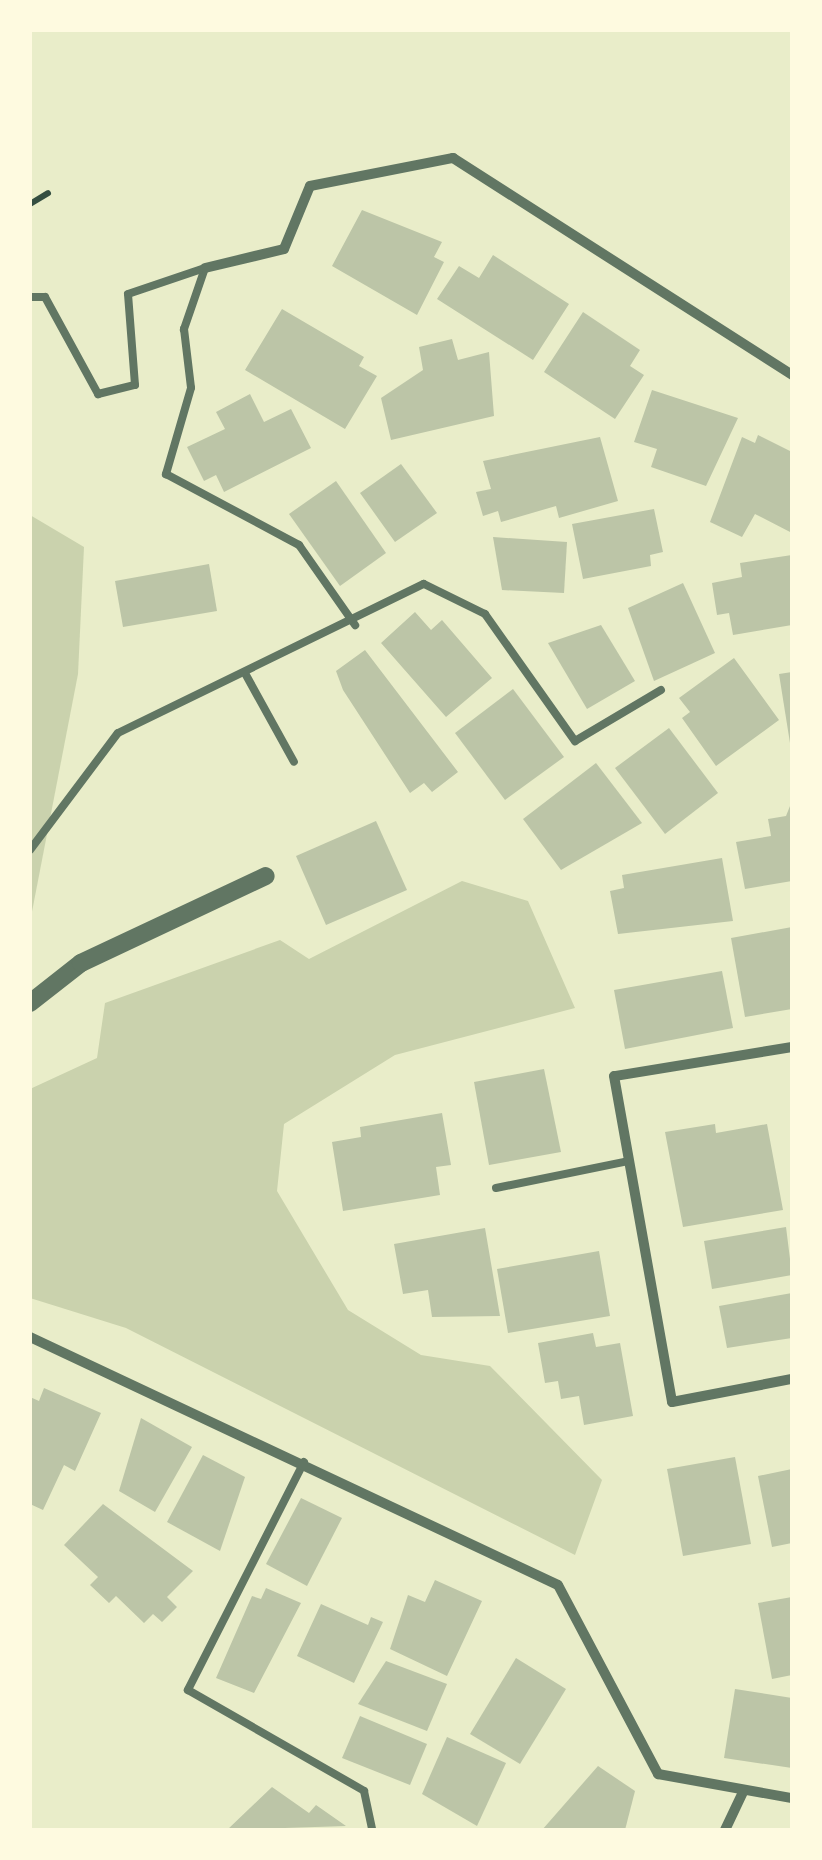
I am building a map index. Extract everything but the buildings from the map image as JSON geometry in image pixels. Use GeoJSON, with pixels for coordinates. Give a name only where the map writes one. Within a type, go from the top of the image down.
{"type":"FeatureCollection","features":[{"type":"Feature","properties":{"kind":"street"},"geometry":{"type":"LineString","coordinates":[[204,268],[284,249],[310,186],[453,158],[792,376]]}},
{"type":"Feature","properties":{"kind":"street"},"geometry":{"type":"LineString","coordinates":[[30,1002],[82,962],[266,876]]}},
{"type":"Feature","properties":{"kind":"street"},"geometry":{"type":"LineString","coordinates":[[792,1047],[614,1076],[672,1402],[792,1380]]}},
{"type":"Feature","properties":{"kind":"street"},"geometry":{"type":"LineString","coordinates":[[30,1337],[558,1584],[658,1774],[792,1798]]}},
{"type":"Feature","properties":{"kind":"street"},"geometry":{"type":"LineString","coordinates":[[726,1830],[743,1792]]}},
{"type":"Feature","properties":{"kind":"lane"},"geometry":{"type":"LineString","coordinates":[[30,298],[44,297],[98,394],[135,385],[128,294],[204,268]]}},
{"type":"Feature","properties":{"kind":"lane"},"geometry":{"type":"LineString","coordinates":[[204,268],[184,329],[190,388],[166,474],[298,545],[354,625]]}},
{"type":"Feature","properties":{"kind":"lane"},"geometry":{"type":"LineString","coordinates":[[30,850],[118,733],[354,625],[424,584],[485,614],[575,740],[661,690]]}},
{"type":"Feature","properties":{"kind":"lane"},"geometry":{"type":"LineString","coordinates":[[246,675],[294,762]]}},
{"type":"Feature","properties":{"kind":"lane"},"geometry":{"type":"LineString","coordinates":[[496,1188],[629,1161]]}},
{"type":"Feature","properties":{"kind":"lane"},"geometry":{"type":"LineString","coordinates":[[304,1462],[188,1690],[364,1792],[372,1830]]}},
{"type":"Feature","properties":{"kind":"path"},"geometry":{"type":"LineString","coordinates":[[30,204],[48,193]]}},
{"type":"Feature","properties":{"kind":"green space"},"geometry":{"type":"Polygon","coordinates":[[[30,515],[84,547],[78,674],[30,922],[30,515]]]}},
{"type":"Feature","properties":{"kind":"green space"},"geometry":{"type":"Polygon","coordinates":[[[462,881],[528,901],[575,1008],[395,1055],[284,1124],[277,1191],[348,1310],[421,1355],[490,1366],[602,1480],[575,1555],[126,1328],[30,1298],[30,1089],[97,1058],[105,1003],[280,940],[309,959],[462,881]]]}}]}
